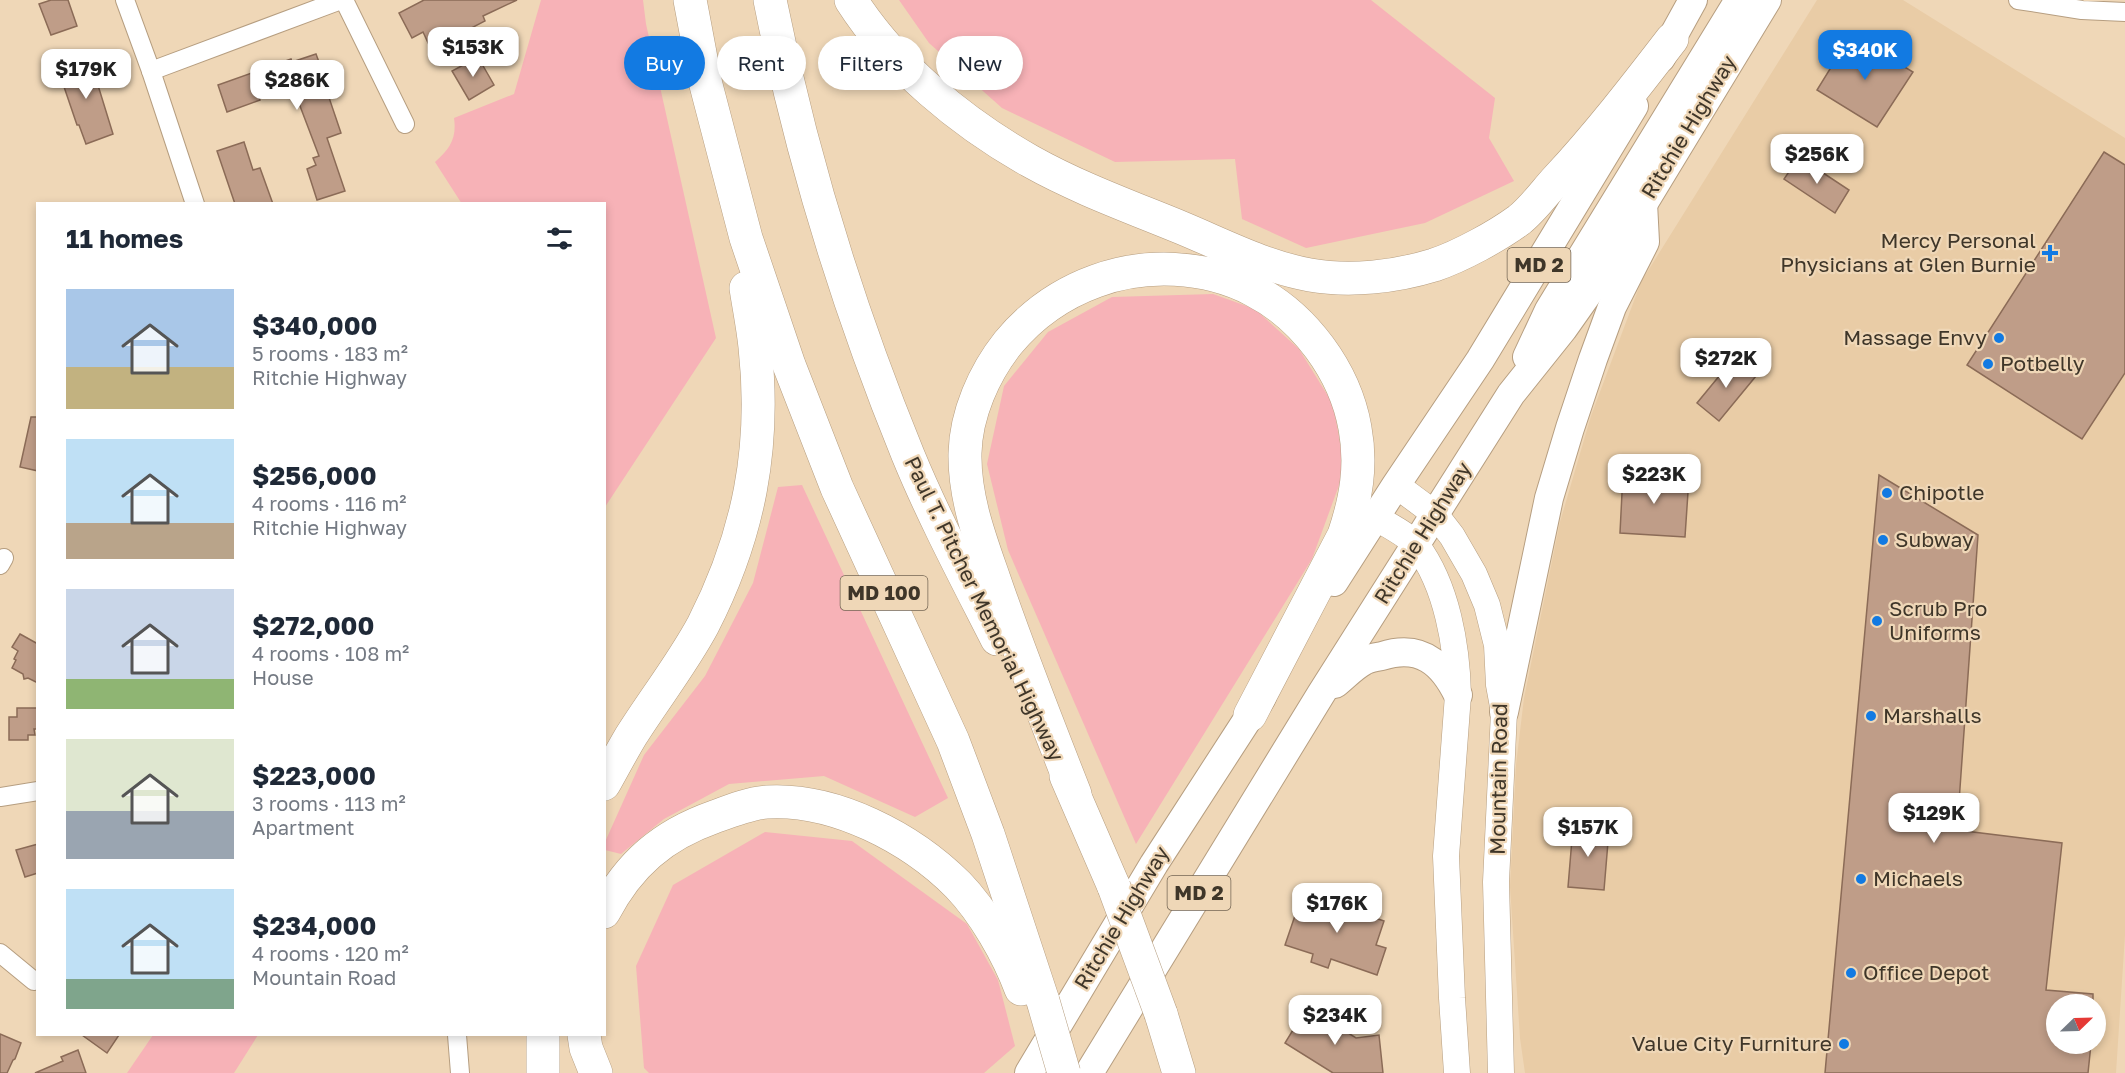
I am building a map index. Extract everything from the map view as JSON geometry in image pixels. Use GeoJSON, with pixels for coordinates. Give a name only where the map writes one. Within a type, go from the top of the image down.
{"type":"FeatureCollection","features":[{"type":"Feature","properties":{"kind":"highway","name":"MD 100"},"geometry":{"type":"LineString","coordinates":[[690,0],[706,85],[731,183],[746,238],[789,366],[837,488],[953,741],[988,834],[1038,1010],[1064,1073]]}},
{"type":"Feature","properties":{"kind":"highway","name":"Paul T. Pitcher Memorial Highway"},"geometry":{"type":"LineString","coordinates":[[770,0],[783,63],[821,210],[861,335],[909,457],[956,560],[1075,794],[1114,887],[1161,1014],[1177,1073]]}},
{"type":"Feature","properties":{"kind":"highway"},"geometry":{"type":"LineString","coordinates":[[851,0],[865,21],[913,75],[968,121],[1029,161],[1087,190],[1265,262],[1310,275],[1354,279],[1400,273],[1436,264],[1478,244],[1520,219],[1601,130],[1672,39]]}},
{"type":"Feature","properties":{"kind":"highway"},"geometry":{"type":"LineString","coordinates":[[606,780],[631,736],[675,672],[702,626],[728,573],[747,512],[757,454],[758,401],[755,346],[731,183]]}},
{"type":"Feature","properties":{"kind":"highway"},"geometry":{"type":"LineString","coordinates":[[1075,794],[1011,630],[976,527],[966,485],[965,452],[970,419],[982,386],[996,358],[1017,332],[1040,310],[1073,290],[1109,276],[1146,269],[1180,269],[1215,276],[1252,290],[1279,308],[1307,333],[1329,360],[1347,397],[1355,428],[1358,466],[1355,503],[1344,535],[1250,715]]}},
{"type":"Feature","properties":{"kind":"highway"},"geometry":{"type":"LineString","coordinates":[[606,908],[616,890],[640,861],[666,839],[695,824],[766,802],[807,805],[843,814],[889,832],[922,855],[958,885],[987,922],[1038,1010],[1053,1073]]}},
{"type":"Feature","properties":{"kind":"highway"},"geometry":{"type":"LineString","coordinates":[[543,1036],[543,1073]]}},
{"type":"Feature","properties":{"kind":"highway"},"geometry":{"type":"LineString","coordinates":[[584,1036],[586,1048],[596,1073]]}},
{"type":"Feature","properties":{"kind":"main road","name":"Ritchie Highway"},"geometry":{"type":"LineString","coordinates":[[1029,1073],[1154,864],[1375,517],[1492,340],[1693,0]]}},
{"type":"Feature","properties":{"kind":"main road"},"geometry":{"type":"LineString","coordinates":[[1510,394],[1549,310],[1739,0]]}},
{"type":"Feature","properties":{"kind":"main road","name":"Ritchie Highway"},"geometry":{"type":"LineString","coordinates":[[1089,1073],[1321,694],[1510,394],[1563,329],[1594,285],[1767,0]]}},
{"type":"Feature","properties":{"kind":"main road"},"geometry":{"type":"LineString","coordinates":[[1504,712],[1549,498],[1593,358],[1612,307],[1645,242],[1643,203]]}},
{"type":"Feature","properties":{"kind":"main road","name":"Mountain Road"},"geometry":{"type":"LineString","coordinates":[[1396,485],[1435,514],[1463,554],[1474,574],[1486,605],[1497,645],[1499,685],[1504,712],[1497,882],[1501,1073]]}},
{"type":"Feature","properties":{"kind":"main road","name":"Mountain Road"},"geometry":{"type":"LineString","coordinates":[[1375,517],[1416,544],[1434,576],[1448,615],[1458,672],[1446,856],[1457,1073]]}},
{"type":"Feature","properties":{"kind":"main road"},"geometry":{"type":"LineString","coordinates":[[1321,694],[1364,661],[1398,651],[1422,655],[1438,666],[1450,677],[1458,695]]}},
{"type":"Feature","properties":{"kind":"street"},"geometry":{"type":"LineString","coordinates":[[125,0],[194,202]]}},
{"type":"Feature","properties":{"kind":"street"},"geometry":{"type":"LineString","coordinates":[[151,71],[342,0],[405,124]]}},
{"type":"Feature","properties":{"kind":"street"},"geometry":{"type":"LineString","coordinates":[[2018,0],[2082,10],[2125,12]]}},
{"type":"Feature","properties":{"kind":"street"},"geometry":{"type":"LineString","coordinates":[[0,797],[36,791]]}},
{"type":"Feature","properties":{"kind":"street"},"geometry":{"type":"LineString","coordinates":[[0,953],[34,981]]}},
{"type":"Feature","properties":{"kind":"street"},"geometry":{"type":"LineString","coordinates":[[457,1036],[460,1073]]}},
{"type":"Feature","properties":{"kind":"shaded area"},"geometry":{"type":"Polygon","coordinates":[[[541,0],[643,0],[649,36],[624,36],[624,90],[661,90],[716,338],[606,505],[606,202],[461,202],[435,162],[451,143],[454,118],[514,94],[541,0]]]}},
{"type":"Feature","properties":{"kind":"shaded area"},"geometry":{"type":"Polygon","coordinates":[[[899,0],[1371,0],[1495,98],[1489,138],[1514,181],[1425,223],[1306,248],[1242,219],[1235,159],[1115,162],[1002,108],[982,90],[1023,90],[1023,36],[936,36],[936,49],[929,43],[899,0]]]}},
{"type":"Feature","properties":{"kind":"shaded area"},"geometry":{"type":"Polygon","coordinates":[[[1817,0],[1903,0],[2125,138],[2125,935],[2116,1073],[1525,1073],[1520,1038],[1510,887],[1516,765],[1524,698],[1560,522],[1591,416],[1641,282],[1817,0]]]}},
{"type":"Feature","properties":{"kind":"shaded area"},"geometry":{"type":"Polygon","coordinates":[[[1213,294],[1255,309],[1299,349],[1333,404],[1345,469],[1312,559],[1136,844],[1008,550],[987,464],[1004,386],[1048,332],[1112,297],[1213,294]]]}},
{"type":"Feature","properties":{"kind":"shaded area"},"geometry":{"type":"Polygon","coordinates":[[[802,485],[948,798],[915,817],[824,776],[729,784],[664,819],[621,854],[606,850],[606,840],[644,755],[705,676],[753,583],[778,487],[802,485]]]}},
{"type":"Feature","properties":{"kind":"shaded area"},"geometry":{"type":"Polygon","coordinates":[[[765,832],[852,841],[967,924],[998,980],[1015,1046],[984,1073],[649,1073],[644,1068],[636,966],[673,885],[765,832]]]}},
{"type":"Feature","properties":{"kind":"shaded area"},"geometry":{"type":"Polygon","coordinates":[[[152,1036],[257,1036],[234,1073],[127,1073],[152,1036]]]}},
{"type":"Feature","properties":{"kind":"building"},"geometry":{"type":"Polygon","coordinates":[[[51,0],[68,0],[77,26],[51,35],[39,4],[51,0]]]}},
{"type":"Feature","properties":{"kind":"building"},"geometry":{"type":"Polygon","coordinates":[[[424,0],[517,0],[483,16],[485,21],[454,37],[459,48],[430,47],[423,32],[412,38],[399,13],[424,0]]]}},
{"type":"Feature","properties":{"kind":"building"},"geometry":{"type":"Polygon","coordinates":[[[1851,35],[1913,72],[1877,127],[1817,90],[1851,35]]]}},
{"type":"Feature","properties":{"kind":"building"},"geometry":{"type":"Polygon","coordinates":[[[316,54],[341,133],[327,138],[345,191],[317,200],[307,169],[316,165],[313,158],[319,156],[292,85],[227,112],[218,85],[291,59],[292,62],[316,54]]]}},
{"type":"Feature","properties":{"kind":"building"},"geometry":{"type":"Polygon","coordinates":[[[89,56],[113,134],[86,144],[60,75],[64,74],[61,66],[89,56]]]}},
{"type":"Feature","properties":{"kind":"building"},"geometry":{"type":"Polygon","coordinates":[[[478,57],[494,85],[469,100],[452,71],[478,57]]]}},
{"type":"Feature","properties":{"kind":"building"},"geometry":{"type":"Polygon","coordinates":[[[244,142],[253,170],[260,168],[272,202],[234,202],[217,151],[244,142]]]}},
{"type":"Feature","properties":{"kind":"building"},"geometry":{"type":"Polygon","coordinates":[[[2104,152],[2125,165],[2125,373],[2082,439],[1967,365],[2104,152]]]}},
{"type":"Feature","properties":{"kind":"building"},"geometry":{"type":"Polygon","coordinates":[[[1799,157],[1849,190],[1835,213],[1784,179],[1799,157]]]}},
{"type":"Feature","properties":{"kind":"building"},"geometry":{"type":"Polygon","coordinates":[[[1734,358],[1756,376],[1719,421],[1697,403],[1734,358]]]}},
{"type":"Feature","properties":{"kind":"building"},"geometry":{"type":"Polygon","coordinates":[[[31,417],[36,417],[36,471],[20,467],[31,417]]]}},
{"type":"Feature","properties":{"kind":"building"},"geometry":{"type":"Polygon","coordinates":[[[1623,473],[1689,477],[1685,537],[1620,533],[1623,473]]]}},
{"type":"Feature","properties":{"kind":"building"},"geometry":{"type":"Polygon","coordinates":[[[1879,475],[1978,535],[1957,830],[2062,843],[2046,990],[2093,994],[2046,994],[2046,1054],[2090,1054],[2088,1073],[1825,1073],[1879,475]]]}},
{"type":"Feature","properties":{"kind":"building"},"geometry":{"type":"Polygon","coordinates":[[[20,634],[36,643],[36,682],[28,678],[24,679],[23,674],[12,668],[18,651],[12,647],[20,634]]]}},
{"type":"Feature","properties":{"kind":"building"},"geometry":{"type":"Polygon","coordinates":[[[17,708],[36,708],[35,735],[28,735],[28,740],[9,740],[9,717],[17,717],[17,708]]]}},
{"type":"Feature","properties":{"kind":"building"},"geometry":{"type":"Polygon","coordinates":[[[1573,827],[1609,830],[1604,890],[1568,887],[1573,827]]]}},
{"type":"Feature","properties":{"kind":"building"},"geometry":{"type":"Polygon","coordinates":[[[36,845],[36,874],[25,877],[16,850],[36,845]]]}},
{"type":"Feature","properties":{"kind":"building"},"geometry":{"type":"Polygon","coordinates":[[[1335,892],[1350,897],[1358,912],[1384,921],[1376,945],[1386,948],[1377,975],[1331,959],[1328,968],[1311,962],[1313,954],[1285,945],[1302,895],[1331,904],[1335,892]]]}},
{"type":"Feature","properties":{"kind":"building"},"geometry":{"type":"Polygon","coordinates":[[[1307,1007],[1356,1038],[1379,1035],[1383,1073],[1333,1073],[1285,1043],[1307,1007]]]}},
{"type":"Feature","properties":{"kind":"building"},"geometry":{"type":"Polygon","coordinates":[[[0,1034],[21,1043],[7,1073],[0,1073],[0,1034]]]}},
{"type":"Feature","properties":{"kind":"building"},"geometry":{"type":"Polygon","coordinates":[[[83,1036],[118,1036],[107,1053],[83,1036]]]}},
{"type":"Feature","properties":{"kind":"building"},"geometry":{"type":"Polygon","coordinates":[[[78,1050],[86,1073],[35,1073],[63,1061],[61,1057],[78,1050]]]}},
{"type":"Feature","properties":{"kind":"place","name":"Mercy Personal Physicians at Glen Burnie"},"geometry":{"type":"Point","coordinates":[2050,253]}},
{"type":"Feature","properties":{"kind":"place","name":"Massage Envy"},"geometry":{"type":"Point","coordinates":[1999,338]}},
{"type":"Feature","properties":{"kind":"place","name":"Potbelly"},"geometry":{"type":"Point","coordinates":[1988,364]}},
{"type":"Feature","properties":{"kind":"place","name":"Chipotle"},"geometry":{"type":"Point","coordinates":[1887,493]}},
{"type":"Feature","properties":{"kind":"place","name":"Subway"},"geometry":{"type":"Point","coordinates":[1883,540]}},
{"type":"Feature","properties":{"kind":"place","name":"Scrub Pro Uniforms"},"geometry":{"type":"Point","coordinates":[1877,621]}},
{"type":"Feature","properties":{"kind":"place","name":"Marshalls"},"geometry":{"type":"Point","coordinates":[1871,716]}},
{"type":"Feature","properties":{"kind":"place","name":"Michaels"},"geometry":{"type":"Point","coordinates":[1861,879]}},
{"type":"Feature","properties":{"kind":"place","name":"Office Depot"},"geometry":{"type":"Point","coordinates":[1851,973]}},
{"type":"Feature","properties":{"kind":"place","name":"Value City Furniture"},"geometry":{"type":"Point","coordinates":[1844,1044]}}]}
